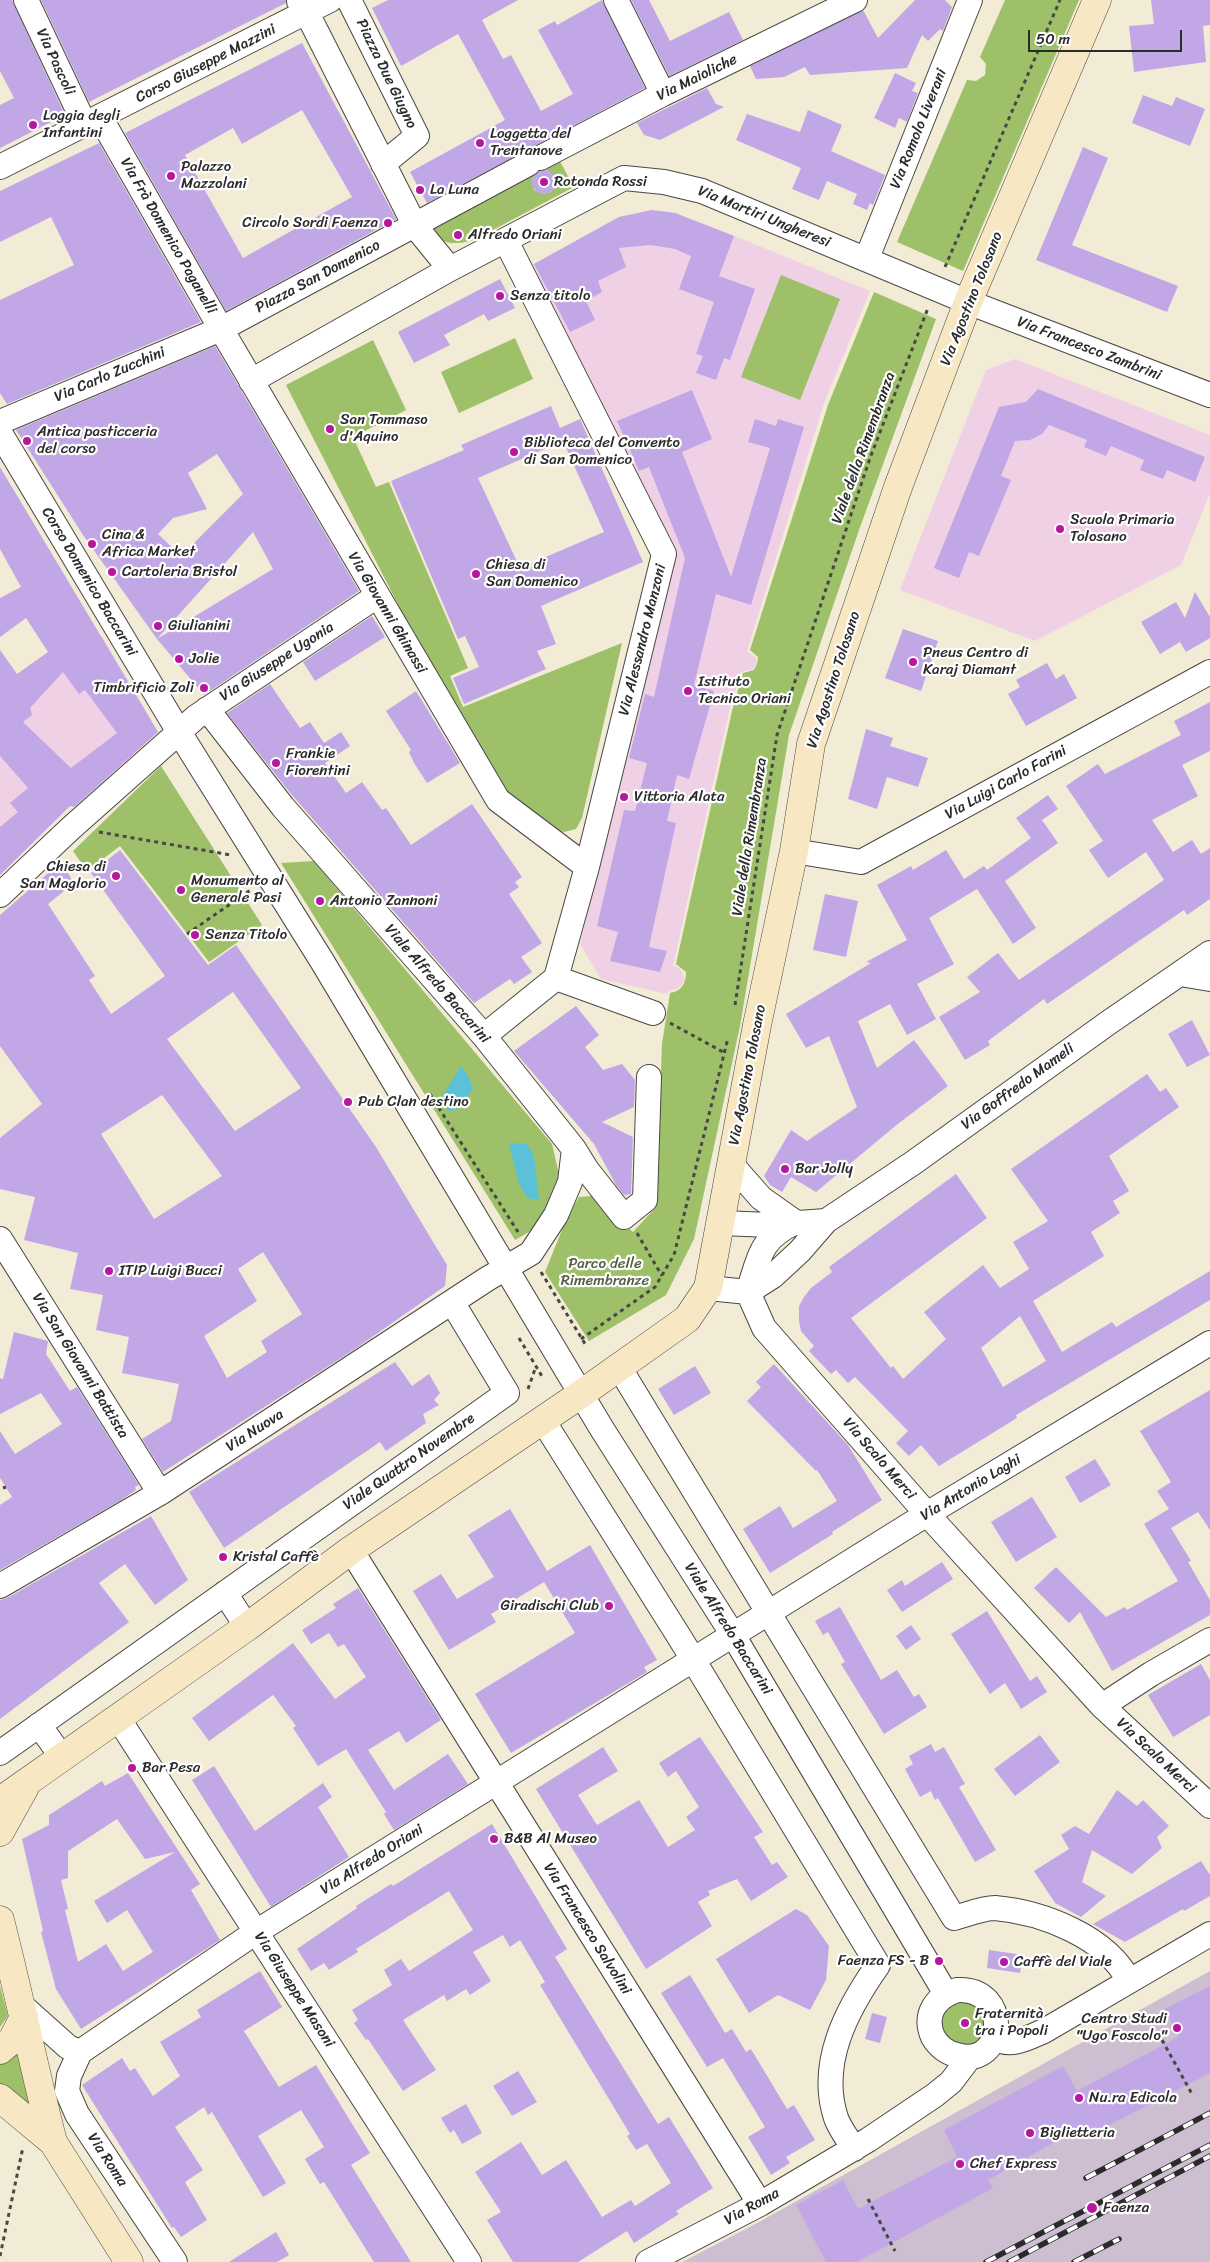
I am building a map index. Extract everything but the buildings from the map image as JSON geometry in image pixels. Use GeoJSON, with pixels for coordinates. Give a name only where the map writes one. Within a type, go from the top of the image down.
{"type":"FeatureCollection","features":[{"type":"Feature","properties":{"kind":"main road","name":"Via Agostino Tolosano"},"geometry":{"type":"LineString","coordinates":[[581,1394],[686,1319],[708,1288],[755,1034],[794,851],[811,744],[898,487],[968,302],[1097,0]]}},
{"type":"Feature","properties":{"kind":"main road"},"geometry":{"type":"LineString","coordinates":[[0,1801],[247,1627],[351,1550],[581,1394]]}},
{"type":"Feature","properties":{"kind":"main road"},"geometry":{"type":"LineString","coordinates":[[0,1832],[27,1783]]}},
{"type":"Feature","properties":{"kind":"main road"},"geometry":{"type":"LineString","coordinates":[[0,1920],[36,2079],[53,2142],[129,2262]]}},
{"type":"Feature","properties":{"kind":"main road"},"geometry":{"type":"LineString","coordinates":[[0,2050],[12,2040],[22,2011]]}},
{"type":"Feature","properties":{"kind":"main road"},"geometry":{"type":"LineString","coordinates":[[2,2103],[53,2142]]}},
{"type":"Feature","properties":{"kind":"street","name":"Via Pascoli"},"geometry":{"type":"LineString","coordinates":[[26,0],[92,121]]}},
{"type":"Feature","properties":{"kind":"street","name":"Corso Giuseppe Mazzini"},"geometry":{"type":"LineString","coordinates":[[0,168],[92,121],[302,7],[330,0]]}},
{"type":"Feature","properties":{"kind":"street","name":"Piazza Due Giugno"},"geometry":{"type":"LineString","coordinates":[[349,0],[417,136],[383,164]]}},
{"type":"Feature","properties":{"kind":"street"},"geometry":{"type":"LineString","coordinates":[[616,0],[663,94]]}},
{"type":"Feature","properties":{"kind":"street","name":"Via Maioliche"},"geometry":{"type":"LineString","coordinates":[[414,226],[663,94],[855,0]]}},
{"type":"Feature","properties":{"kind":"street","name":"Via Romolo Liverani"},"geometry":{"type":"LineString","coordinates":[[867,258],[970,0]]}},
{"type":"Feature","properties":{"kind":"street"},"geometry":{"type":"LineString","coordinates":[[302,7],[414,226],[450,269]]}},
{"type":"Feature","properties":{"kind":"street","name":"Via Frà Domenico Paganelli"},"geometry":{"type":"LineString","coordinates":[[92,121],[221,329]]}},
{"type":"Feature","properties":{"kind":"street","name":"Via Martiri Ungheresi"},"geometry":{"type":"LineString","coordinates":[[251,381],[450,269],[624,178],[664,182],[702,191],[867,258],[968,302]]}},
{"type":"Feature","properties":{"kind":"street","name":"Piazza San Domenico"},"geometry":{"type":"LineString","coordinates":[[221,329],[414,226]]}},
{"type":"Feature","properties":{"kind":"street","name":"Via Alessandro Manzoni"},"geometry":{"type":"LineString","coordinates":[[506,241],[664,554],[587,867],[556,978]]}},
{"type":"Feature","properties":{"kind":"street","name":"Via Francesco Zambrini"},"geometry":{"type":"LineString","coordinates":[[968,302],[1210,395]]}},
{"type":"Feature","properties":{"kind":"street","name":"Via Giovanni Ghinassi"},"geometry":{"type":"LineString","coordinates":[[221,329],[498,800],[587,867]]}},
{"type":"Feature","properties":{"kind":"street","name":"Via Carlo Zucchini"},"geometry":{"type":"LineString","coordinates":[[0,422],[221,329]]}},
{"type":"Feature","properties":{"kind":"street","name":"Corso Domenico Baccarini"},"geometry":{"type":"LineString","coordinates":[[0,433],[178,732]]}},
{"type":"Feature","properties":{"kind":"street","name":"Via Giuseppe Ugonia"},"geometry":{"type":"LineString","coordinates":[[0,895],[71,828],[178,732],[207,709],[377,596]]}},
{"type":"Feature","properties":{"kind":"street","name":"Via Luigi Carlo Farini"},"geometry":{"type":"LineString","coordinates":[[794,851],[861,862],[1210,672]]}},
{"type":"Feature","properties":{"kind":"street","name":"Viale Alfredo Baccarini"},"geometry":{"type":"LineString","coordinates":[[207,709],[248,765],[283,807],[484,1036],[574,1149]]}},
{"type":"Feature","properties":{"kind":"street","name":"Viale Alfredo Baccarini"},"geometry":{"type":"LineString","coordinates":[[178,732],[322,961],[581,1394],[732,1636],[947,1995]]}},
{"type":"Feature","properties":{"kind":"street","name":"Via Goffredo Mameli"},"geometry":{"type":"LineString","coordinates":[[748,1292],[788,1264],[826,1221],[913,1163],[1210,953]]}},
{"type":"Feature","properties":{"kind":"street"},"geometry":{"type":"LineString","coordinates":[[1180,974],[1210,979]]}},
{"type":"Feature","properties":{"kind":"street"},"geometry":{"type":"LineString","coordinates":[[484,1036],[556,978],[653,1013]]}},
{"type":"Feature","properties":{"kind":"street"},"geometry":{"type":"LineString","coordinates":[[574,1149],[587,1170],[624,1217],[645,1200],[649,1077]]}},
{"type":"Feature","properties":{"kind":"street"},"geometry":{"type":"LineString","coordinates":[[505,1268],[531,1253],[556,1215],[570,1182],[574,1149]]}},
{"type":"Feature","properties":{"kind":"street"},"geometry":{"type":"LineString","coordinates":[[732,1164],[761,1198],[795,1222]]}},
{"type":"Feature","properties":{"kind":"street"},"geometry":{"type":"LineString","coordinates":[[721,1223],[770,1225],[826,1221]]}},
{"type":"Feature","properties":{"kind":"street"},"geometry":{"type":"LineString","coordinates":[[708,1288],[748,1292],[762,1250],[768,1239],[777,1230],[795,1222]]}},
{"type":"Feature","properties":{"kind":"street","name":"Via San Giovanni Battista"},"geometry":{"type":"LineString","coordinates":[[0,1239],[160,1492]]}},
{"type":"Feature","properties":{"kind":"street","name":"Via Nuova"},"geometry":{"type":"LineString","coordinates":[[0,1586],[160,1492],[505,1268]]}},
{"type":"Feature","properties":{"kind":"street","name":"Via Scalo Merci"},"geometry":{"type":"LineString","coordinates":[[748,1292],[764,1328],[927,1514],[1102,1706],[1210,1806]]}},
{"type":"Feature","properties":{"kind":"street","name":"Viale Quattro Novembre"},"geometry":{"type":"LineString","coordinates":[[0,1753],[507,1393],[452,1302]]}},
{"type":"Feature","properties":{"kind":"street","name":"Via Antonio Laghi"},"geometry":{"type":"LineString","coordinates":[[732,1636],[927,1514],[1210,1342]]}},
{"type":"Feature","properties":{"kind":"street"},"geometry":{"type":"LineString","coordinates":[[619,1367],[770,1612],[954,1918],[993,1908],[1042,1916],[1084,1936],[1123,1969],[1129,1981]]}},
{"type":"Feature","properties":{"kind":"street"},"geometry":{"type":"LineString","coordinates":[[542,1419],[693,1660],[878,1964],[855,1998],[841,2027],[829,2079],[837,2119],[854,2148]]}},
{"type":"Feature","properties":{"kind":"street","name":"Via Francesco Salvolini"},"geometry":{"type":"LineString","coordinates":[[351,1550],[760,2204]]}},
{"type":"Feature","properties":{"kind":"street"},"geometry":{"type":"LineString","coordinates":[[225,1593],[247,1627]]}},
{"type":"Feature","properties":{"kind":"street","name":"Via Alfredo Oriani"},"geometry":{"type":"LineString","coordinates":[[80,2052],[256,1932],[732,1636]]}},
{"type":"Feature","properties":{"kind":"street","name":"Via Scalo Merci"},"geometry":{"type":"LineString","coordinates":[[1102,1706],[1151,1674],[1210,1640]]}},
{"type":"Feature","properties":{"kind":"street","name":"Via Giuseppe Masoni"},"geometry":{"type":"LineString","coordinates":[[118,1718],[469,2262]]}},
{"type":"Feature","properties":{"kind":"street"},"geometry":{"type":"LineString","coordinates":[[39,1725],[62,1757]]}},
{"type":"Feature","properties":{"kind":"street"},"geometry":{"type":"LineString","coordinates":[[994,2038],[1003,2043],[1022,2041],[1044,2031],[1210,1934]]}},
{"type":"Feature","properties":{"kind":"street"},"geometry":{"type":"LineString","coordinates":[[971,1991],[987,2001],[996,2018],[994,2038],[984,2052],[970,2057],[949,2052],[935,2040],[930,2025],[930,2015],[947,1995],[971,1991]]}},
{"type":"Feature","properties":{"kind":"street"},"geometry":{"type":"LineString","coordinates":[[22,2011],[68,2047],[80,2052]]}},
{"type":"Feature","properties":{"kind":"street","name":"Via Roma"},"geometry":{"type":"LineString","coordinates":[[80,2052],[69,2076],[67,2091],[77,2114],[174,2262]]}},
{"type":"Feature","properties":{"kind":"street","name":"Via Roma"},"geometry":{"type":"LineString","coordinates":[[648,2262],[760,2204],[854,2148],[935,2095],[951,2082],[970,2057]]}},
{"type":"Feature","properties":{"kind":"path"},"geometry":{"type":"LineString","coordinates":[[945,267],[1060,0]]}},
{"type":"Feature","properties":{"kind":"path","name":"Viale della Rimembranza"},"geometry":{"type":"LineString","coordinates":[[733,1014],[777,735],[870,458],[926,312]]}},
{"type":"Feature","properties":{"kind":"path"},"geometry":{"type":"LineString","coordinates":[[71,828],[236,856]]}},
{"type":"Feature","properties":{"kind":"path"},"geometry":{"type":"LineString","coordinates":[[187,934],[254,887]]}},
{"type":"Feature","properties":{"kind":"path"},"geometry":{"type":"LineString","coordinates":[[653,1013],[725,1053]]}},
{"type":"Feature","properties":{"kind":"path"},"geometry":{"type":"LineString","coordinates":[[581,1338],[655,1287],[674,1255],[729,1034]]}},
{"type":"Feature","properties":{"kind":"path"},"geometry":{"type":"LineString","coordinates":[[624,1217],[646,1246],[662,1276]]}},
{"type":"Feature","properties":{"kind":"path"},"geometry":{"type":"LineString","coordinates":[[531,1253],[587,1347]]}},
{"type":"Feature","properties":{"kind":"path"},"geometry":{"type":"LineString","coordinates":[[1162,2040],[1192,2094]]}},
{"type":"Feature","properties":{"kind":"path"},"geometry":{"type":"LineString","coordinates":[[0,2256],[28,2121]]}},
{"type":"Feature","properties":{"kind":"path"},"geometry":{"type":"LineString","coordinates":[[868,2199],[895,2251]]}},
{"type":"Feature","properties":{"kind":"shaded area"},"geometry":{"type":"Polygon","coordinates":[[[652,210],[675,213],[870,291],[824,403],[747,651],[756,658],[756,664],[753,669],[741,672],[729,711],[673,966],[679,968],[683,973],[684,981],[680,987],[667,994],[601,979],[580,944],[673,557],[604,409],[530,266],[619,217],[652,210]]]}},
{"type":"Feature","properties":{"kind":"shaded area","name":"Scuola Primaria Tolosano"},"geometry":{"type":"Polygon","coordinates":[[[1015,359],[1210,435],[1210,493],[1181,565],[1035,641],[900,590],[986,370],[1015,359]]]}},
{"type":"Feature","properties":{"kind":"shaded area"},"geometry":{"type":"Polygon","coordinates":[[[102,636],[158,732],[77,807],[70,806],[0,875],[0,725],[49,673],[102,636]]]}},
{"type":"Feature","properties":{"kind":"shaded area"},"geometry":{"type":"Polygon","coordinates":[[[1210,1971],[1210,2262],[682,2262],[759,2222],[1210,1971]]]}},
{"type":"Feature","properties":{"kind":"green space"},"geometry":{"type":"Polygon","coordinates":[[[1005,0],[1079,0],[963,271],[897,242],[967,80],[976,81],[985,75],[986,64],[980,57],[1005,0]]]}},
{"type":"Feature","properties":{"kind":"green space"},"geometry":{"type":"Polygon","coordinates":[[[557,156],[574,187],[474,240],[460,243],[447,242],[436,237],[425,228],[531,170],[534,175],[532,180],[534,190],[543,194],[551,192],[556,184],[555,180],[542,164],[557,156]]]}},
{"type":"Feature","properties":{"kind":"green space"},"geometry":{"type":"Polygon","coordinates":[[[781,275],[840,299],[800,400],[741,377],[781,275]]]}},
{"type":"Feature","properties":{"kind":"green space","name":"Parco delle Rimembranze"},"geometry":{"type":"Polygon","coordinates":[[[874,292],[936,319],[859,530],[789,735],[740,1026],[694,1239],[666,1295],[589,1341],[545,1272],[566,1220],[579,1197],[592,1196],[633,1232],[656,1207],[662,1044],[670,993],[678,990],[685,980],[686,972],[676,964],[732,711],[743,673],[754,670],[757,664],[758,657],[750,650],[828,405],[874,292]]]}},
{"type":"Feature","properties":{"kind":"green space"},"geometry":{"type":"Polygon","coordinates":[[[515,338],[533,379],[459,413],[441,372],[515,338]]]}},
{"type":"Feature","properties":{"kind":"green space"},"geometry":{"type":"Polygon","coordinates":[[[373,340],[406,410],[353,437],[376,487],[389,482],[468,668],[450,676],[463,707],[622,643],[582,818],[576,829],[564,832],[548,829],[505,794],[456,718],[286,385],[373,340]]]}},
{"type":"Feature","properties":{"kind":"green space"},"geometry":{"type":"Polygon","coordinates":[[[161,766],[262,925],[209,962],[120,846],[87,871],[73,851],[161,766]]]}},
{"type":"Feature","properties":{"kind":"green space"},"geometry":{"type":"Polygon","coordinates":[[[314,861],[552,1144],[561,1183],[541,1225],[515,1240],[281,863],[314,861]]]}},
{"type":"Feature","properties":{"kind":"green space"},"geometry":{"type":"Polygon","coordinates":[[[0,1986],[8,2016],[0,2027],[0,1986]]]}},
{"type":"Feature","properties":{"kind":"green space"},"geometry":{"type":"Polygon","coordinates":[[[953,2001],[976,2002],[988,2023],[978,2044],[955,2047],[939,2029],[941,2013],[953,2001]]]}},
{"type":"Feature","properties":{"kind":"green space"},"geometry":{"type":"Polygon","coordinates":[[[21,2046],[34,2109],[0,2086],[0,2063],[21,2046]]]}},
{"type":"Feature","properties":{"kind":"water"},"geometry":{"type":"Polygon","coordinates":[[[461,1066],[473,1088],[460,1108],[448,1111],[441,1099],[461,1066]]]}},
{"type":"Feature","properties":{"kind":"water"},"geometry":{"type":"Polygon","coordinates":[[[509,1143],[527,1144],[534,1156],[539,1200],[527,1198],[518,1181],[509,1143]]]}},
{"type":"Feature","properties":{"kind":"railway"},"geometry":{"type":"LineString","coordinates":[[1086,2178],[1210,2113]]}},
{"type":"Feature","properties":{"kind":"railway"},"geometry":{"type":"LineString","coordinates":[[986,2262],[1210,2145]]}},
{"type":"Feature","properties":{"kind":"railway"},"geometry":{"type":"LineString","coordinates":[[1009,2262],[1210,2156]]}},
{"type":"Feature","properties":{"kind":"railway"},"geometry":{"type":"LineString","coordinates":[[1074,2262],[1119,2239]]}},
{"type":"Feature","properties":{"kind":"place","name":"Loggia degli Infantini"},"geometry":{"type":"Point","coordinates":[33,125]}},
{"type":"Feature","properties":{"kind":"place","name":"Loggetta del Trentanove"},"geometry":{"type":"Point","coordinates":[480,143]}},
{"type":"Feature","properties":{"kind":"place","name":"Palazzo Mazzolani"},"geometry":{"type":"Point","coordinates":[171,176]}},
{"type":"Feature","properties":{"kind":"place","name":"Rotonda Rossi"},"geometry":{"type":"Point","coordinates":[544,182]}},
{"type":"Feature","properties":{"kind":"place","name":"La Luna"},"geometry":{"type":"Point","coordinates":[420,190]}},
{"type":"Feature","properties":{"kind":"place","name":"Circolo Sordi Faenza"},"geometry":{"type":"Point","coordinates":[388,223]}},
{"type":"Feature","properties":{"kind":"place","name":"Alfredo Oriani"},"geometry":{"type":"Point","coordinates":[458,235]}},
{"type":"Feature","properties":{"kind":"place","name":"Senza titolo"},"geometry":{"type":"Point","coordinates":[500,296]}},
{"type":"Feature","properties":{"kind":"place","name":"San Tommaso d'Aquino"},"geometry":{"type":"Point","coordinates":[330,429]}},
{"type":"Feature","properties":{"kind":"place","name":"Antica pasticceria del corso"},"geometry":{"type":"Point","coordinates":[27,441]}},
{"type":"Feature","properties":{"kind":"place","name":"Biblioteca del Convento di San Domenico"},"geometry":{"type":"Point","coordinates":[514,452]}},
{"type":"Feature","properties":{"kind":"place","name":"Scuola Primaria Tolosano"},"geometry":{"type":"Point","coordinates":[1060,529]}},
{"type":"Feature","properties":{"kind":"place","name":"Cina & Africa Market"},"geometry":{"type":"Point","coordinates":[92,544]}},
{"type":"Feature","properties":{"kind":"place","name":"Cartoleria Bristol"},"geometry":{"type":"Point","coordinates":[112,572]}},
{"type":"Feature","properties":{"kind":"place","name":"Chiesa di San Domenico"},"geometry":{"type":"Point","coordinates":[476,574]}},
{"type":"Feature","properties":{"kind":"place","name":"Giulianini"},"geometry":{"type":"Point","coordinates":[158,626]}},
{"type":"Feature","properties":{"kind":"place","name":"Jolie"},"geometry":{"type":"Point","coordinates":[179,659]}},
{"type":"Feature","properties":{"kind":"place","name":"Pneus Centro di Karaj Diamant"},"geometry":{"type":"Point","coordinates":[913,662]}},
{"type":"Feature","properties":{"kind":"place","name":"Timbrificio Zoli"},"geometry":{"type":"Point","coordinates":[204,688]}},
{"type":"Feature","properties":{"kind":"place","name":"Istituto Tecnico Oriani"},"geometry":{"type":"Point","coordinates":[688,691]}},
{"type":"Feature","properties":{"kind":"place","name":"Frankie Fiorentini"},"geometry":{"type":"Point","coordinates":[276,763]}},
{"type":"Feature","properties":{"kind":"place","name":"Vittoria Alata"},"geometry":{"type":"Point","coordinates":[624,797]}},
{"type":"Feature","properties":{"kind":"place","name":"Chiesa di San Maglorio"},"geometry":{"type":"Point","coordinates":[116,876]}},
{"type":"Feature","properties":{"kind":"place","name":"Monumento al Generale Pasi"},"geometry":{"type":"Point","coordinates":[181,890]}},
{"type":"Feature","properties":{"kind":"place","name":"Antonio Zannoni"},"geometry":{"type":"Point","coordinates":[320,901]}},
{"type":"Feature","properties":{"kind":"place","name":"Senza Titolo"},"geometry":{"type":"Point","coordinates":[195,935]}},
{"type":"Feature","properties":{"kind":"place","name":"Pub Clan destino"},"geometry":{"type":"Point","coordinates":[348,1102]}},
{"type":"Feature","properties":{"kind":"place","name":"Bar Jolly"},"geometry":{"type":"Point","coordinates":[785,1169]}},
{"type":"Feature","properties":{"kind":"place","name":"ITIP Luigi Bucci"},"geometry":{"type":"Point","coordinates":[109,1271]}},
{"type":"Feature","properties":{"kind":"place","name":"Kristal Caffè"},"geometry":{"type":"Point","coordinates":[223,1557]}},
{"type":"Feature","properties":{"kind":"place","name":"Giradischi Club"},"geometry":{"type":"Point","coordinates":[609,1606]}},
{"type":"Feature","properties":{"kind":"place","name":"Bar Pesa"},"geometry":{"type":"Point","coordinates":[132,1768]}},
{"type":"Feature","properties":{"kind":"place","name":"B&B Al Museo"},"geometry":{"type":"Point","coordinates":[494,1839]}},
{"type":"Feature","properties":{"kind":"place","name":"Faenza FS - B"},"geometry":{"type":"Point","coordinates":[939,1961]}},
{"type":"Feature","properties":{"kind":"place","name":"Caffè del Viale"},"geometry":{"type":"Point","coordinates":[1004,1962]}},
{"type":"Feature","properties":{"kind":"place","name":"Fraternità tra i Popoli"},"geometry":{"type":"Point","coordinates":[965,2023]}},
{"type":"Feature","properties":{"kind":"place","name":"Centro Studi \"Ugo Foscolo\""},"geometry":{"type":"Point","coordinates":[1177,2028]}},
{"type":"Feature","properties":{"kind":"place","name":"Nu.ra Edicola"},"geometry":{"type":"Point","coordinates":[1079,2098]}},
{"type":"Feature","properties":{"kind":"place","name":"Biglietteria"},"geometry":{"type":"Point","coordinates":[1030,2133]}},
{"type":"Feature","properties":{"kind":"place","name":"Chef Express"},"geometry":{"type":"Point","coordinates":[960,2164]}},
{"type":"Feature","properties":{"kind":"place","name":"Faenza"},"geometry":{"type":"Point","coordinates":[1092,2208]}}]}
